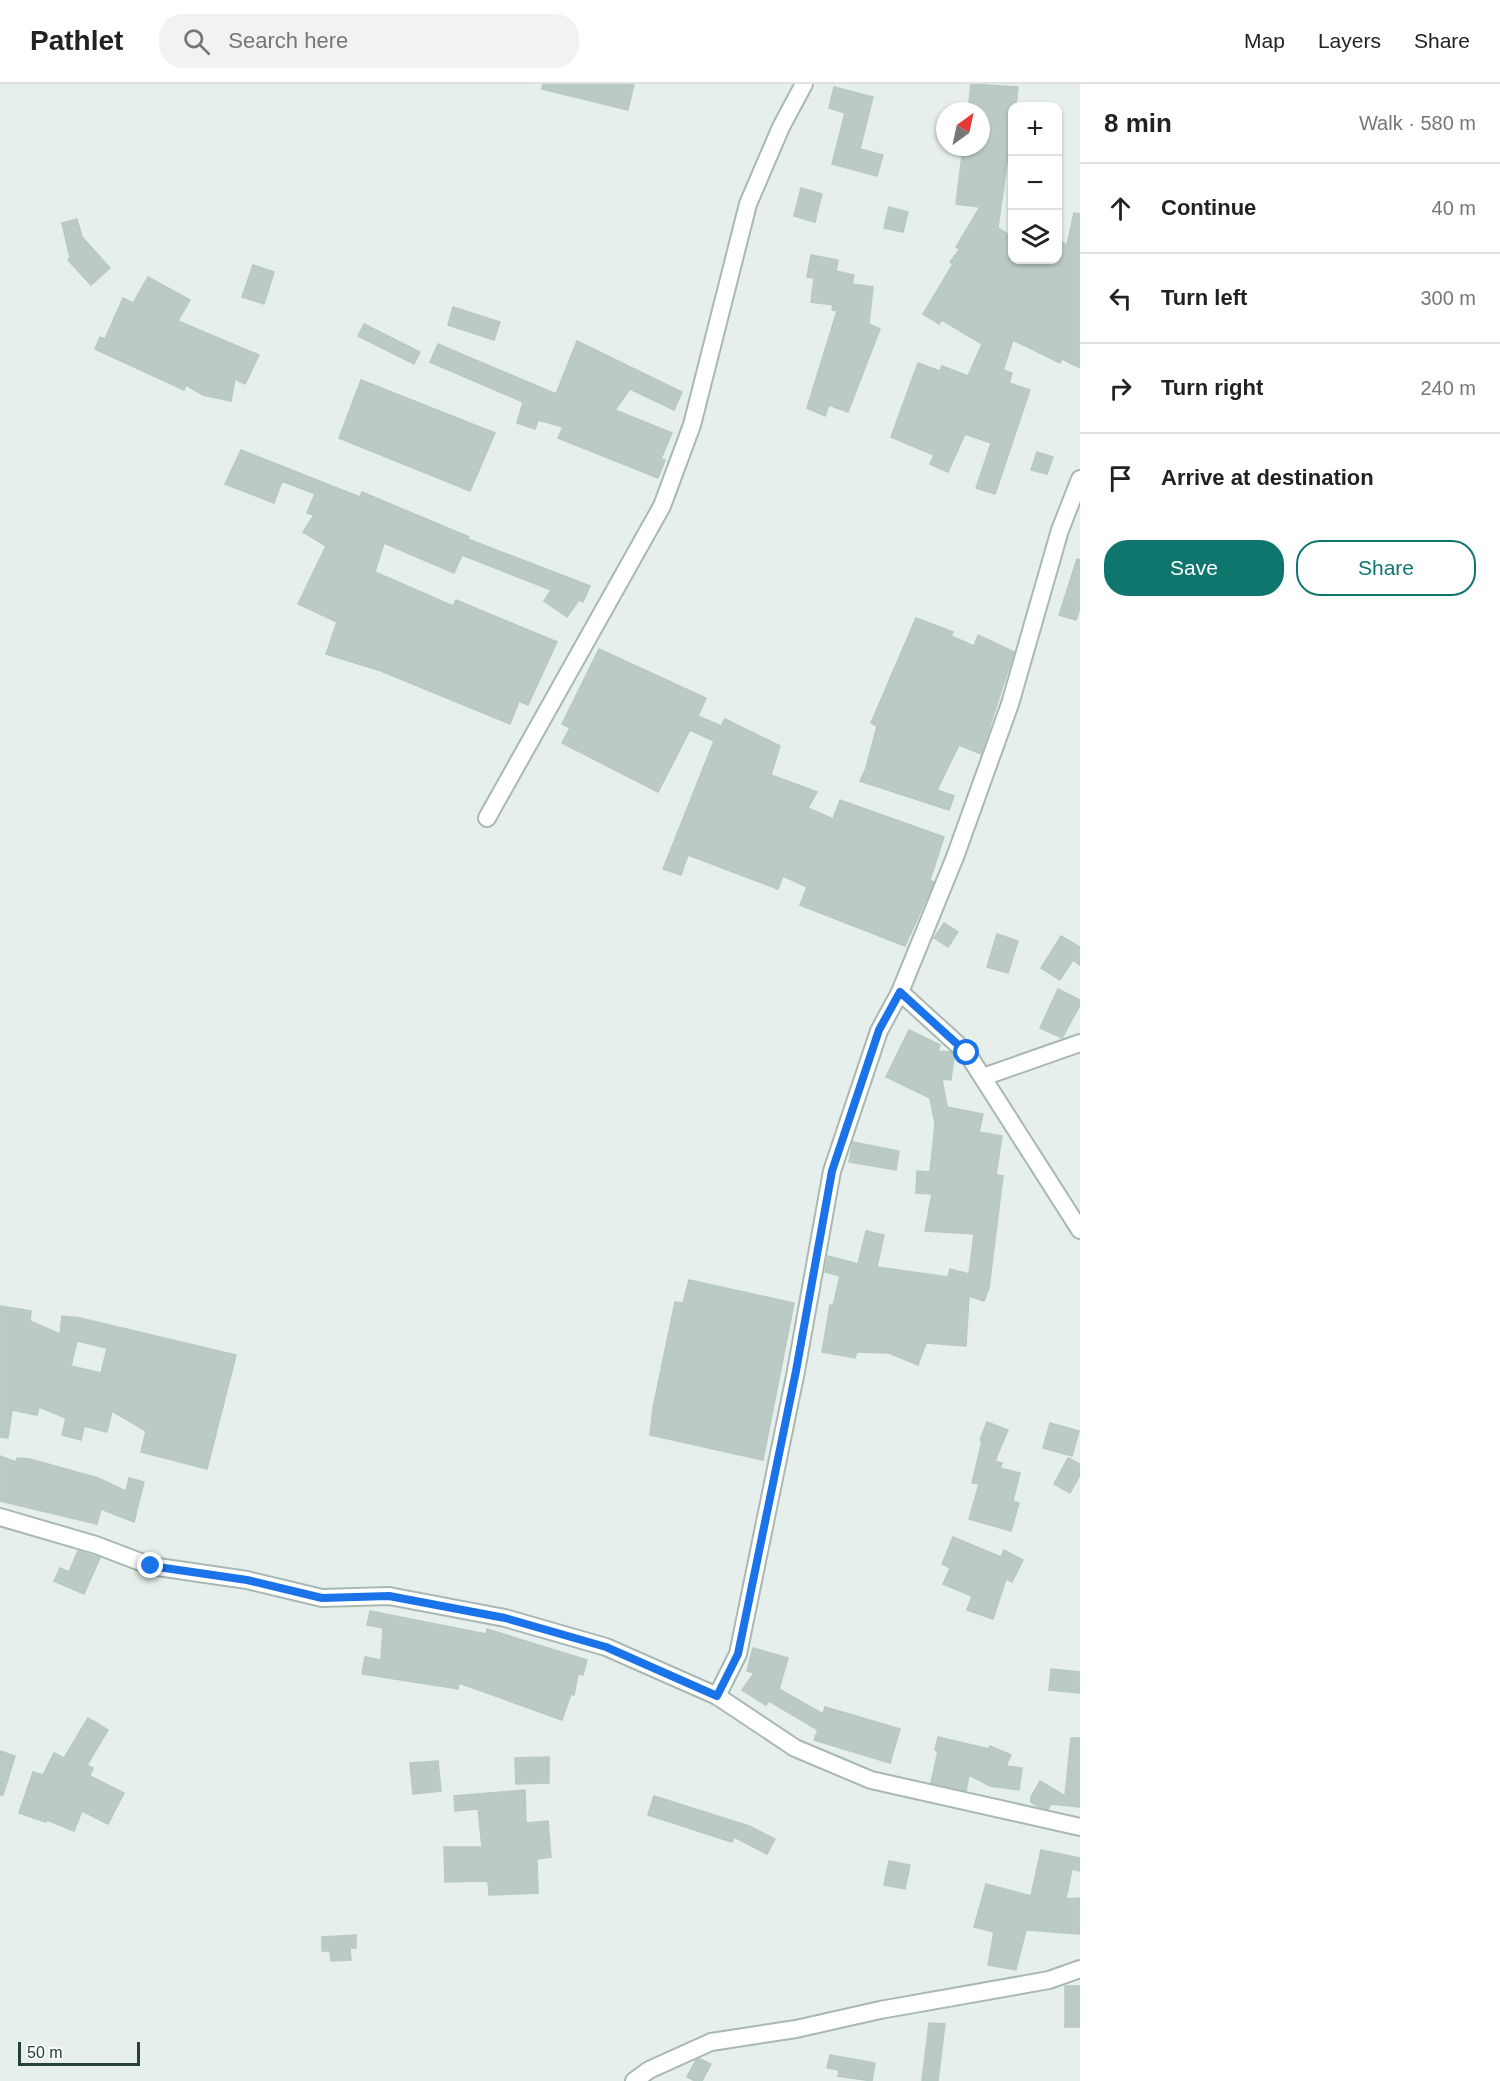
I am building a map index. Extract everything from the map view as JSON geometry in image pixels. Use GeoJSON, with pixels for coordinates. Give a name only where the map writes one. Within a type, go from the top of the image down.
{"type":"FeatureCollection","features":[{"type":"Feature","properties":{"kind":"street"},"geometry":{"type":"LineString","coordinates":[[487,818],[662,506],[692,425],[748,204],[781,127],[804,84]]}},
{"type":"Feature","properties":{"kind":"street"},"geometry":{"type":"LineString","coordinates":[[717,1696],[738,1654],[796,1371],[832,1171],[879,1030],[900,992],[955,857],[1010,704],[1060,530],[1080,479]]}},
{"type":"Feature","properties":{"kind":"street"},"geometry":{"type":"LineString","coordinates":[[900,992],[967,1053],[1080,1230]]}},
{"type":"Feature","properties":{"kind":"street"},"geometry":{"type":"LineString","coordinates":[[983,1077],[1080,1043]]}},
{"type":"Feature","properties":{"kind":"street"},"geometry":{"type":"LineString","coordinates":[[0,1517],[96,1545],[151,1566],[247,1580],[322,1598],[389,1596],[505,1618],[606,1647],[717,1696],[795,1748],[871,1780],[1080,1827]]}},
{"type":"Feature","properties":{"kind":"street"},"geometry":{"type":"LineString","coordinates":[[634,2081],[649,2070],[711,2042],[796,2029],[880,2010],[1049,1980],[1080,1969]]}},
{"type":"Feature","properties":{"kind":"building"},"geometry":{"type":"Polygon","coordinates":[[[543,84],[634,84],[628,110],[542,89],[543,84]]]}},
{"type":"Feature","properties":{"kind":"building"},"geometry":{"type":"Polygon","coordinates":[[[971,84],[1018,87],[1016,102],[1008,102],[1008,156],[998,228],[1008,234],[1008,264],[1062,264],[1062,242],[1067,245],[1074,213],[1080,214],[1080,368],[1062,359],[1060,363],[1013,340],[1003,370],[1012,373],[1009,383],[1030,390],[995,494],[976,488],[991,443],[965,434],[948,472],[930,464],[934,455],[891,437],[918,363],[940,371],[942,366],[968,376],[982,344],[942,320],[939,324],[923,314],[953,264],[950,262],[960,249],[956,247],[980,207],[956,204],[962,156],[990,156],[990,102],[969,102],[971,84]]]}},
{"type":"Feature","properties":{"kind":"building"},"geometry":{"type":"Polygon","coordinates":[[[834,87],[873,97],[860,149],[883,155],[877,176],[832,164],[845,113],[829,108],[834,87]]]}},
{"type":"Feature","properties":{"kind":"building"},"geometry":{"type":"Polygon","coordinates":[[[801,188],[822,194],[815,222],[794,216],[801,188]]]}},
{"type":"Feature","properties":{"kind":"building"},"geometry":{"type":"Polygon","coordinates":[[[889,207],[908,212],[903,232],[884,228],[889,207]]]}},
{"type":"Feature","properties":{"kind":"building"},"geometry":{"type":"Polygon","coordinates":[[[77,219],[82,237],[110,268],[91,285],[68,260],[70,258],[62,223],[77,219]]]}},
{"type":"Feature","properties":{"kind":"building"},"geometry":{"type":"Polygon","coordinates":[[[811,255],[838,260],[836,271],[854,275],[852,284],[873,287],[869,324],[880,329],[848,412],[829,405],[825,416],[807,408],[837,311],[832,310],[833,305],[811,302],[814,278],[807,277],[811,255]]]}},
{"type":"Feature","properties":{"kind":"building"},"geometry":{"type":"Polygon","coordinates":[[[253,265],[274,272],[264,304],[242,297],[253,265]]]}},
{"type":"Feature","properties":{"kind":"building"},"geometry":{"type":"Polygon","coordinates":[[[148,277],[190,300],[178,321],[259,355],[245,384],[235,379],[231,401],[203,395],[186,385],[184,390],[95,349],[100,337],[105,339],[123,298],[133,303],[148,277]]]}},
{"type":"Feature","properties":{"kind":"building"},"geometry":{"type":"Polygon","coordinates":[[[453,307],[500,322],[494,340],[448,325],[453,307]]]}},
{"type":"Feature","properties":{"kind":"building"},"geometry":{"type":"Polygon","coordinates":[[[364,324],[420,352],[414,364],[358,336],[364,324]]]}},
{"type":"Feature","properties":{"kind":"building"},"geometry":{"type":"Polygon","coordinates":[[[577,341],[682,392],[674,410],[630,389],[615,410],[672,433],[661,459],[665,460],[658,478],[558,438],[563,427],[538,420],[535,429],[517,423],[523,402],[430,362],[438,344],[556,394],[577,341]]]}},
{"type":"Feature","properties":{"kind":"building"},"geometry":{"type":"Polygon","coordinates":[[[361,380],[495,433],[470,491],[339,438],[361,380]]]}},
{"type":"Feature","properties":{"kind":"building"},"geometry":{"type":"Polygon","coordinates":[[[241,450],[360,497],[362,492],[469,537],[468,539],[590,586],[583,602],[579,600],[567,617],[544,601],[551,590],[462,555],[454,573],[384,543],[375,572],[453,606],[456,600],[557,642],[528,705],[519,701],[510,724],[381,671],[326,654],[337,622],[298,604],[326,546],[303,532],[314,515],[307,513],[315,494],[282,481],[274,503],[225,484],[241,450]]]}},
{"type":"Feature","properties":{"kind":"building"},"geometry":{"type":"Polygon","coordinates":[[[1037,452],[1053,457],[1047,474],[1031,470],[1037,452]]]}},
{"type":"Feature","properties":{"kind":"building"},"geometry":{"type":"Polygon","coordinates":[[[1077,559],[1080,560],[1080,608],[1076,620],[1059,615],[1077,559]]]}},
{"type":"Feature","properties":{"kind":"building"},"geometry":{"type":"Polygon","coordinates":[[[916,618],[953,632],[951,636],[974,646],[978,635],[1014,652],[981,754],[959,745],[937,790],[954,796],[949,810],[860,781],[866,768],[877,726],[871,723],[916,618]]]}},
{"type":"Feature","properties":{"kind":"building"},"geometry":{"type":"Polygon","coordinates":[[[599,649],[706,698],[698,716],[721,726],[725,719],[780,746],[771,775],[817,792],[808,808],[833,819],[840,800],[944,837],[930,880],[934,882],[905,946],[800,905],[807,887],[783,876],[778,889],[688,855],[681,875],[663,869],[714,741],[690,730],[658,792],[562,743],[570,728],[562,724],[599,649]]]}},
{"type":"Feature","properties":{"kind":"building"},"geometry":{"type":"Polygon","coordinates":[[[944,923],[958,932],[948,947],[934,938],[944,923]]]}},
{"type":"Feature","properties":{"kind":"building"},"geometry":{"type":"Polygon","coordinates":[[[997,934],[1018,941],[1008,973],[987,967],[997,934]]]}},
{"type":"Feature","properties":{"kind":"building"},"geometry":{"type":"Polygon","coordinates":[[[1061,936],[1080,947],[1080,965],[1073,960],[1060,980],[1041,968],[1061,936]]]}},
{"type":"Feature","properties":{"kind":"building"},"geometry":{"type":"Polygon","coordinates":[[[1058,989],[1080,1000],[1080,1005],[1062,1038],[1040,1028],[1058,989]]]}},
{"type":"Feature","properties":{"kind":"building"},"geometry":{"type":"Polygon","coordinates":[[[909,1030],[940,1045],[938,1051],[951,1052],[954,1056],[951,1080],[942,1079],[947,1107],[983,1114],[979,1132],[1002,1136],[996,1175],[1003,1176],[989,1288],[984,1301],[969,1296],[966,1346],[926,1343],[918,1365],[889,1353],[857,1352],[855,1358],[822,1352],[830,1305],[833,1306],[840,1276],[825,1272],[828,1256],[858,1264],[866,1231],[884,1235],[877,1267],[948,1277],[950,1269],[969,1274],[974,1234],[925,1231],[932,1194],[916,1193],[917,1171],[930,1172],[935,1124],[930,1098],[886,1077],[909,1030]]]}},
{"type":"Feature","properties":{"kind":"building"},"geometry":{"type":"Polygon","coordinates":[[[853,1142],[899,1151],[896,1170],[849,1162],[853,1142]]]}},
{"type":"Feature","properties":{"kind":"building"},"geometry":{"type":"Polygon","coordinates":[[[689,1280],[794,1303],[763,1460],[650,1435],[653,1408],[675,1302],[683,1303],[689,1280]]]}},
{"type":"Feature","properties":{"kind":"building"},"geometry":{"type":"Polygon","coordinates":[[[0,1306],[31,1311],[30,1321],[60,1334],[62,1316],[80,1318],[236,1355],[207,1469],[141,1452],[146,1431],[112,1411],[107,1432],[84,1426],[81,1440],[62,1435],[66,1418],[39,1407],[37,1415],[12,1410],[8,1438],[0,1437],[0,1306]],[[77,1341],[71,1366],[101,1373],[107,1348],[77,1341]]]}},
{"type":"Feature","properties":{"kind":"building"},"geometry":{"type":"Polygon","coordinates":[[[987,1422],[1008,1430],[995,1461],[1002,1463],[1000,1468],[1020,1473],[1013,1501],[1019,1503],[1011,1531],[969,1519],[979,1484],[972,1483],[982,1441],[980,1440],[987,1422]]]}},
{"type":"Feature","properties":{"kind":"building"},"geometry":{"type":"Polygon","coordinates":[[[1050,1423],[1079,1431],[1072,1456],[1043,1448],[1050,1423]]]}},
{"type":"Feature","properties":{"kind":"building"},"geometry":{"type":"Polygon","coordinates":[[[0,1456],[16,1462],[17,1458],[30,1459],[98,1478],[126,1491],[129,1478],[144,1482],[134,1522],[101,1509],[97,1524],[0,1501],[0,1456]]]}},
{"type":"Feature","properties":{"kind":"building"},"geometry":{"type":"Polygon","coordinates":[[[1068,1458],[1080,1464],[1080,1475],[1070,1493],[1054,1484],[1068,1458]]]}},
{"type":"Feature","properties":{"kind":"building"},"geometry":{"type":"Polygon","coordinates":[[[953,1537],[1001,1557],[1004,1550],[1023,1560],[1012,1582],[1006,1579],[993,1619],[967,1610],[972,1596],[943,1584],[950,1568],[942,1564],[953,1537]]]}},
{"type":"Feature","properties":{"kind":"building"},"geometry":{"type":"Polygon","coordinates":[[[78,1551],[100,1558],[84,1594],[54,1581],[60,1568],[69,1572],[78,1551]]]}},
{"type":"Feature","properties":{"kind":"building"},"geometry":{"type":"Polygon","coordinates":[[[370,1611],[486,1634],[487,1629],[587,1660],[583,1675],[578,1674],[574,1695],[571,1694],[562,1720],[459,1683],[458,1689],[362,1674],[365,1657],[381,1660],[383,1628],[367,1625],[370,1611]]]}},
{"type":"Feature","properties":{"kind":"building"},"geometry":{"type":"Polygon","coordinates":[[[753,1648],[788,1658],[779,1689],[823,1714],[825,1707],[900,1729],[890,1763],[814,1740],[818,1730],[769,1701],[766,1705],[742,1690],[754,1673],[747,1671],[753,1648]]]}},
{"type":"Feature","properties":{"kind":"building"},"geometry":{"type":"Polygon","coordinates":[[[1051,1669],[1080,1672],[1080,1693],[1049,1690],[1051,1669]]]}},
{"type":"Feature","properties":{"kind":"building"},"geometry":{"type":"Polygon","coordinates":[[[88,1718],[108,1730],[87,1765],[93,1768],[90,1776],[124,1793],[108,1824],[82,1811],[74,1831],[47,1820],[46,1822],[19,1813],[33,1772],[43,1775],[54,1753],[64,1758],[88,1718]]]}},
{"type":"Feature","properties":{"kind":"building"},"geometry":{"type":"Polygon","coordinates":[[[938,1737],[989,1749],[990,1746],[1011,1755],[1006,1766],[1022,1768],[1019,1790],[990,1786],[969,1775],[966,1791],[931,1783],[938,1751],[935,1750],[938,1737]]]}},
{"type":"Feature","properties":{"kind":"building"},"geometry":{"type":"Polygon","coordinates":[[[1071,1738],[1080,1738],[1080,1807],[1051,1804],[1048,1809],[1039,1807],[1031,1802],[1031,1797],[1040,1781],[1065,1796],[1071,1738]]]}},
{"type":"Feature","properties":{"kind":"building"},"geometry":{"type":"Polygon","coordinates":[[[0,1751],[15,1756],[3,1795],[0,1795],[0,1751]]]}},
{"type":"Feature","properties":{"kind":"building"},"geometry":{"type":"Polygon","coordinates":[[[549,1757],[549,1783],[516,1784],[515,1758],[549,1757]]]}},
{"type":"Feature","properties":{"kind":"building"},"geometry":{"type":"Polygon","coordinates":[[[438,1761],[441,1791],[413,1794],[410,1763],[438,1761]]]}},
{"type":"Feature","properties":{"kind":"building"},"geometry":{"type":"Polygon","coordinates":[[[525,1790],[526,1823],[548,1821],[551,1857],[537,1859],[538,1893],[489,1895],[488,1881],[445,1882],[444,1847],[482,1847],[478,1809],[455,1811],[454,1796],[525,1790]]]}},
{"type":"Feature","properties":{"kind":"building"},"geometry":{"type":"Polygon","coordinates":[[[654,1796],[749,1826],[775,1839],[767,1854],[734,1837],[732,1842],[648,1815],[654,1796]]]}},
{"type":"Feature","properties":{"kind":"building"},"geometry":{"type":"Polygon","coordinates":[[[1041,1850],[1080,1858],[1080,1871],[1072,1869],[1066,1899],[1080,1898],[1080,1934],[1026,1930],[1016,1970],[988,1965],[994,1932],[974,1927],[986,1884],[1031,1896],[1041,1850]]]}},
{"type":"Feature","properties":{"kind":"building"},"geometry":{"type":"Polygon","coordinates":[[[889,1861],[910,1865],[905,1889],[884,1885],[889,1861]]]}},
{"type":"Feature","properties":{"kind":"building"},"geometry":{"type":"Polygon","coordinates":[[[356,1935],[356,1948],[350,1948],[351,1960],[331,1961],[330,1951],[322,1951],[322,1937],[356,1935]]]}},
{"type":"Feature","properties":{"kind":"building"},"geometry":{"type":"Polygon","coordinates":[[[1065,1986],[1080,1986],[1080,2027],[1065,2027],[1065,1986]]]}},
{"type":"Feature","properties":{"kind":"building"},"geometry":{"type":"Polygon","coordinates":[[[929,2023],[945,2024],[938,2081],[922,2081],[929,2023]]]}},
{"type":"Feature","properties":{"kind":"building"},"geometry":{"type":"Polygon","coordinates":[[[830,2055],[875,2063],[872,2081],[838,2076],[839,2070],[827,2068],[830,2055]]]}},
{"type":"Feature","properties":{"kind":"building"},"geometry":{"type":"Polygon","coordinates":[[[700,2059],[711,2064],[702,2081],[695,2081],[687,2077],[696,2060],[700,2059]]]}},
{"type":"Feature","properties":{"kind":"route"},"geometry":{"type":"LineString","coordinates":[[151,1566],[247,1580],[322,1598],[389,1596],[505,1618],[606,1647],[717,1696],[738,1654],[796,1371],[832,1171],[879,1030],[900,992],[967,1053]]}}]}
